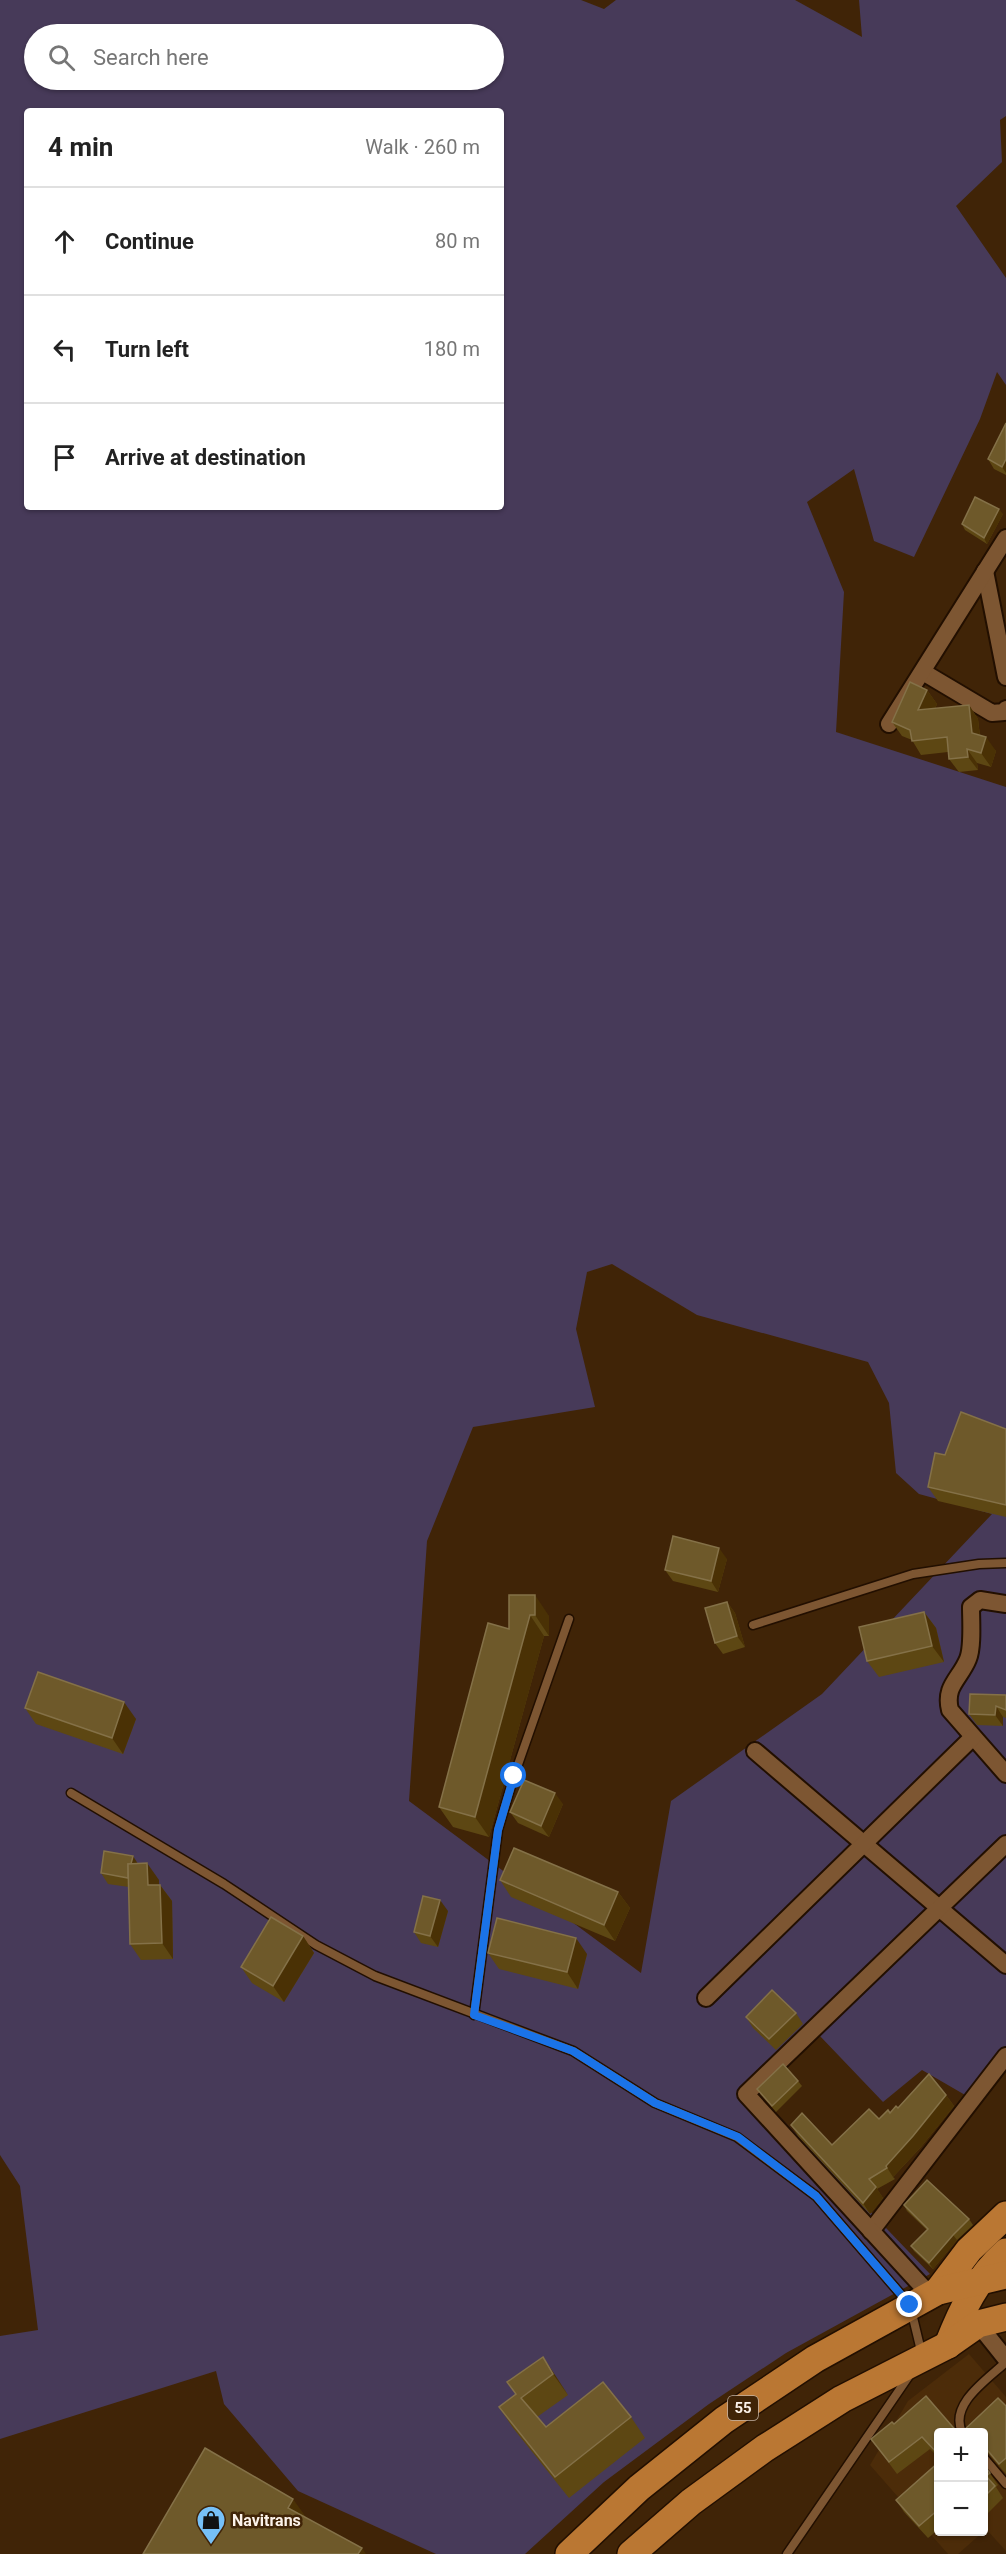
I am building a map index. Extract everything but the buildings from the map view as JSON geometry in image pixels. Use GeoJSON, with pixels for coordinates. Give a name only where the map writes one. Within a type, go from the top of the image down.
{"type":"FeatureCollection","features":[{"type":"Feature","properties":{"kind":"highway","name":"55"},"geometry":{"type":"LineString","coordinates":[[569,2554],[639,2488],[724,2420],[815,2359],[926,2297],[969,2250],[1006,2215]]}},
{"type":"Feature","properties":{"kind":"highway"},"geometry":{"type":"LineString","coordinates":[[948,2344],[962,2309],[977,2283],[1006,2252]]}},
{"type":"Feature","properties":{"kind":"highway"},"geometry":{"type":"LineString","coordinates":[[926,2297],[1006,2275]]}},
{"type":"Feature","properties":{"kind":"highway"},"geometry":{"type":"LineString","coordinates":[[631,2554],[691,2502],[765,2448],[842,2399],[948,2344],[978,2324],[1006,2317]]}},
{"type":"Feature","properties":{"kind":"street"},"geometry":{"type":"LineString","coordinates":[[889,724],[1006,538]]}},
{"type":"Feature","properties":{"kind":"street"},"geometry":{"type":"LineString","coordinates":[[985,571],[1006,677]]}},
{"type":"Feature","properties":{"kind":"street"},"geometry":{"type":"LineString","coordinates":[[923,672],[992,713],[1004,712],[1006,709]]}},
{"type":"Feature","properties":{"kind":"street"},"geometry":{"type":"LineString","coordinates":[[1006,1604],[980,1600],[971,1607],[969,1657],[947,1698],[950,1710],[1006,1774]]}},
{"type":"Feature","properties":{"kind":"street"},"geometry":{"type":"LineString","coordinates":[[706,1998],[974,1737]]}},
{"type":"Feature","properties":{"kind":"street"},"geometry":{"type":"LineString","coordinates":[[755,1751],[1006,1965]]}},
{"type":"Feature","properties":{"kind":"street"},"geometry":{"type":"LineString","coordinates":[[926,2297],[870,2230],[746,2094],[1006,1844]]}},
{"type":"Feature","properties":{"kind":"street"},"geometry":{"type":"LineString","coordinates":[[870,2230],[1006,2056]]}},
{"type":"Feature","properties":{"kind":"street"},"geometry":{"type":"LineString","coordinates":[[978,2324],[1006,2361]]}},
{"type":"Feature","properties":{"kind":"lane"},"geometry":{"type":"LineString","coordinates":[[753,1625],[913,1574],[979,1564],[1006,1563]]}},
{"type":"Feature","properties":{"kind":"lane"},"geometry":{"type":"LineString","coordinates":[[474,2015],[498,1830],[514,1776],[569,1619]]}},
{"type":"Feature","properties":{"kind":"lane"},"geometry":{"type":"LineString","coordinates":[[71,1793],[224,1884],[316,1945],[375,1976],[573,2051],[655,2103],[738,2137],[816,2196],[926,2297],[923,2356],[787,2554]]}},
{"type":"Feature","properties":{"kind":"lane"},"geometry":{"type":"LineString","coordinates":[[961,2428],[959,2415],[965,2403],[1006,2361]]}},
{"type":"Feature","properties":{"kind":"lane"},"geometry":{"type":"LineString","coordinates":[[988,2463],[1006,2484]]}},
{"type":"Feature","properties":{"kind":"shaded area"},"geometry":{"type":"Polygon","coordinates":[[[0,0],[581,0],[604,9],[616,0],[795,0],[862,37],[859,0],[1006,0],[1006,116],[1000,120],[1002,162],[956,206],[1006,278],[1006,385],[997,372],[980,419],[914,557],[874,541],[854,469],[807,502],[844,592],[836,732],[1006,787],[1006,2057],[972,2099],[922,2070],[883,2102],[819,2035],[755,2091],[930,2274],[786,2353],[709,2404],[604,2482],[525,2554],[436,2554],[298,2491],[224,2404],[216,2371],[0,2439],[0,2336],[38,2330],[20,2186],[0,2155],[0,0]],[[612,1264],[587,1272],[576,1329],[595,1407],[473,1427],[427,1541],[409,1801],[641,1973],[671,1801],[822,1694],[992,1514],[919,1494],[896,1473],[889,1403],[868,1362],[697,1315],[612,1264]]]}},
{"type":"Feature","properties":{"kind":"shaded area"},"geometry":{"type":"Polygon","coordinates":[[[969,2354],[1006,2397],[1006,2551],[988,2531],[988,2428],[934,2428],[934,2536],[978,2536],[958,2554],[948,2554],[870,2465],[908,2401],[969,2354]]]}},
{"type":"Feature","properties":{"kind":"place","name":"Navitrans"},"geometry":{"type":"Point","coordinates":[211,2546]}},
{"type":"Feature","properties":{"kind":"route"},"geometry":{"type":"LineString","coordinates":[[514,1776],[498,1830],[474,2015],[573,2051],[655,2103],[738,2137],[816,2196],[910,2305]]}}]}
